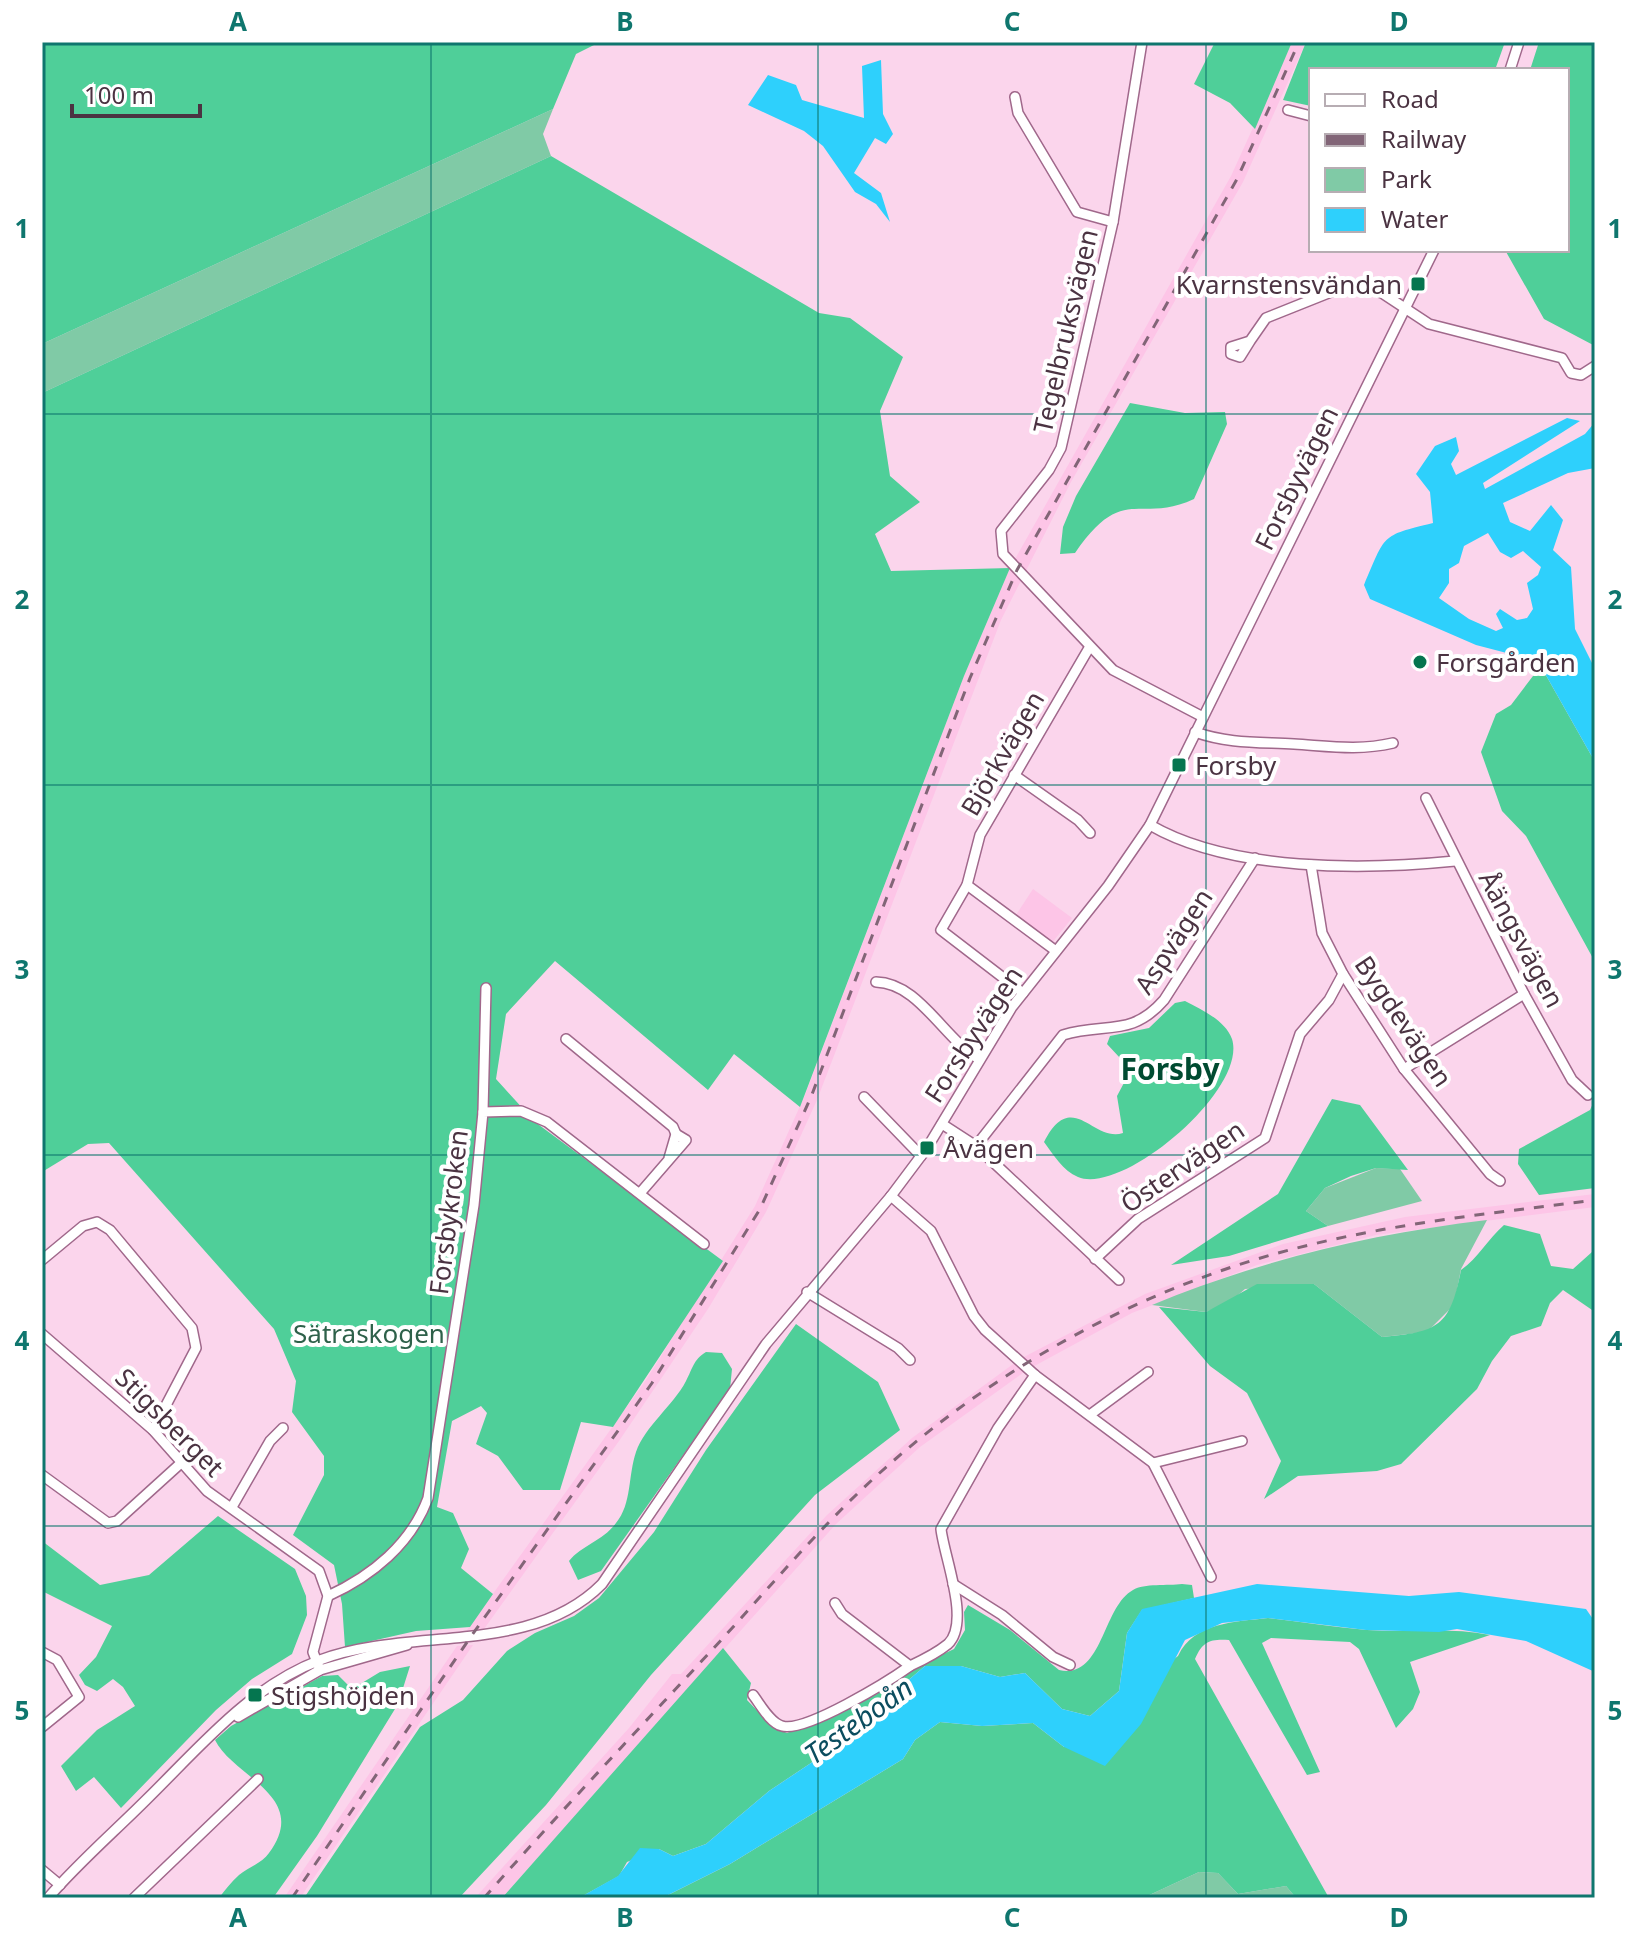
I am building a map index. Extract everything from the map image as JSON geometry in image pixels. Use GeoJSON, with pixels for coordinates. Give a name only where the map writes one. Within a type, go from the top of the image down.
{"type":"FeatureCollection","features":[{"type":"Feature","properties":{"kind":"street","name":"Tegelbruksvägen"},"geometry":{"type":"LineString","coordinates":[[1142,42],[1113,222],[1061,448],[1049,470],[1001,531],[1003,554],[1113,670],[1203,717]]}},
{"type":"Feature","properties":{"kind":"street"},"geometry":{"type":"LineString","coordinates":[[1511,68],[1519,42]]}},
{"type":"Feature","properties":{"kind":"street","name":"Tegelbruksvägen"},"geometry":{"type":"LineString","coordinates":[[1015,97],[1018,113],[1077,212],[1113,222]]}},
{"type":"Feature","properties":{"kind":"street"},"geometry":{"type":"LineString","coordinates":[[1288,110],[1309,115]]}},
{"type":"Feature","properties":{"kind":"street","name":"Forsbyvägen"},"geometry":{"type":"LineString","coordinates":[[48,1898],[255,1695],[318,1666],[386,1642],[514,1628],[568,1609],[591,1596],[714,1425],[766,1344],[921,1156],[1023,993],[1118,874],[1150,825],[1433,252]]}},
{"type":"Feature","properties":{"kind":"street"},"geometry":{"type":"LineString","coordinates":[[1250,341],[1266,318],[1343,285],[1363,286],[1406,307],[1429,324],[1562,358],[1571,373],[1581,375],[1595,366]]}},
{"type":"Feature","properties":{"kind":"street","name":"Björkvägen"},"geometry":{"type":"LineString","coordinates":[[1023,993],[941,930],[967,885],[980,835],[1089,648]]}},
{"type":"Feature","properties":{"kind":"street"},"geometry":{"type":"LineString","coordinates":[[1195,732],[1231,743],[1334,749],[1374,748],[1393,743]]}},
{"type":"Feature","properties":{"kind":"street"},"geometry":{"type":"LineString","coordinates":[[1014,775],[1078,820],[1090,833]]}},
{"type":"Feature","properties":{"kind":"street","name":"Åängsvägen"},"geometry":{"type":"LineString","coordinates":[[1426,798],[1524,994],[1572,1080],[1588,1095]]}},
{"type":"Feature","properties":{"kind":"street"},"geometry":{"type":"LineString","coordinates":[[1150,825],[1193,843],[1255,858],[1311,865],[1370,866],[1455,861]]}},
{"type":"Feature","properties":{"kind":"street","name":"Aspvägen"},"geometry":{"type":"LineString","coordinates":[[976,1146],[1063,1035],[1130,1026],[1150,1015],[1164,1000],[1255,858]]}},
{"type":"Feature","properties":{"kind":"street","name":"Bygdevägen"},"geometry":{"type":"LineString","coordinates":[[1311,865],[1322,933],[1343,974],[1404,1069],[1490,1174],[1500,1181]]}},
{"type":"Feature","properties":{"kind":"street"},"geometry":{"type":"LineString","coordinates":[[967,885],[1056,951]]}},
{"type":"Feature","properties":{"kind":"street","name":"Östervägen"},"geometry":{"type":"LineString","coordinates":[[1095,1259],[1138,1219],[1265,1138],[1300,1034],[1329,1000],[1343,974]]}},
{"type":"Feature","properties":{"kind":"street"},"geometry":{"type":"LineString","coordinates":[[876,982],[892,983],[908,993],[979,1059]]}},
{"type":"Feature","properties":{"kind":"street"},"geometry":{"type":"LineString","coordinates":[[483,1112],[486,988]]}},
{"type":"Feature","properties":{"kind":"street"},"geometry":{"type":"LineString","coordinates":[[1404,1069],[1524,994]]}},
{"type":"Feature","properties":{"kind":"street"},"geometry":{"type":"LineString","coordinates":[[566,1039],[686,1140],[641,1192]]}},
{"type":"Feature","properties":{"kind":"street"},"geometry":{"type":"LineString","coordinates":[[864,1097],[921,1156]]}},
{"type":"Feature","properties":{"kind":"street","name":"Forsbykroken"},"geometry":{"type":"LineString","coordinates":[[328,1596],[371,1572],[406,1539],[428,1498],[474,1205],[483,1112],[521,1111],[547,1122],[641,1192],[704,1244]]}},
{"type":"Feature","properties":{"kind":"street"},"geometry":{"type":"LineString","coordinates":[[942,1124],[976,1146],[1119,1280]]}},
{"type":"Feature","properties":{"kind":"street"},"geometry":{"type":"LineString","coordinates":[[891,1196],[931,1231],[974,1316],[985,1330],[1035,1375],[1153,1463],[1211,1577]]}},
{"type":"Feature","properties":{"kind":"street"},"geometry":{"type":"LineString","coordinates":[[42,1260],[83,1226],[97,1222],[104,1225],[192,1328],[196,1348],[153,1430]]}},
{"type":"Feature","properties":{"kind":"street"},"geometry":{"type":"LineString","coordinates":[[807,1292],[898,1348],[910,1360]]}},
{"type":"Feature","properties":{"kind":"street","name":"Stigsberget"},"geometry":{"type":"LineString","coordinates":[[42,1334],[153,1430],[207,1491],[319,1571],[328,1596]]}},
{"type":"Feature","properties":{"kind":"street"},"geometry":{"type":"LineString","coordinates":[[1091,1414],[1148,1372]]}},
{"type":"Feature","properties":{"kind":"street"},"geometry":{"type":"LineString","coordinates":[[753,1695],[775,1723],[784,1727],[802,1724],[875,1691],[954,1636],[958,1616],[941,1529],[998,1428],[1035,1375]]}},
{"type":"Feature","properties":{"kind":"street","name":"Stigsberget"},"geometry":{"type":"LineString","coordinates":[[232,1507],[270,1441],[283,1428]]}},
{"type":"Feature","properties":{"kind":"street"},"geometry":{"type":"LineString","coordinates":[[1153,1463],[1242,1441]]}},
{"type":"Feature","properties":{"kind":"street"},"geometry":{"type":"LineString","coordinates":[[42,1475],[108,1523],[117,1521],[181,1463]]}},
{"type":"Feature","properties":{"kind":"street"},"geometry":{"type":"LineString","coordinates":[[953,1584],[1002,1615],[1053,1657],[1070,1665]]}},
{"type":"Feature","properties":{"kind":"street"},"geometry":{"type":"LineString","coordinates":[[318,1666],[313,1652],[328,1596]]}},
{"type":"Feature","properties":{"kind":"street"},"geometry":{"type":"LineString","coordinates":[[835,1603],[842,1614],[910,1666]]}},
{"type":"Feature","properties":{"kind":"street"},"geometry":{"type":"LineString","coordinates":[[42,1652],[57,1660],[78,1689],[79,1697],[42,1727]]}},
{"type":"Feature","properties":{"kind":"street"},"geometry":{"type":"LineString","coordinates":[[134,1898],[218,1814],[258,1779]]}},
{"type":"Feature","properties":{"kind":"street"},"geometry":{"type":"LineString","coordinates":[[42,1870],[60,1885]]}},
{"type":"Feature","properties":{"kind":"shaded area"},"geometry":{"type":"Polygon","coordinates":[[[1292,42],[1306,42],[1243,182],[1071,482],[1001,620],[817,1100],[766,1212],[708,1309],[619,1441],[484,1629],[467,1630],[646,1380],[755,1206],[805,1095],[964,676],[1010,568],[1231,176],[1292,42]]]}},
{"type":"Feature","properties":{"kind":"shaded area"},"geometry":{"type":"Polygon","coordinates":[[[1033,889],[1072,918],[1051,944],[1016,915],[1033,889]]]}},
{"type":"Feature","properties":{"kind":"shaded area"},"geometry":{"type":"Polygon","coordinates":[[[1595,1194],[1595,1207],[1376,1235],[1257,1265],[1132,1313],[1027,1370],[920,1447],[836,1524],[502,1898],[475,1898],[629,1728],[672,1674],[681,1674],[827,1515],[912,1438],[1020,1359],[1145,1294],[1283,1244],[1405,1217],[1595,1194]]]}},
{"type":"Feature","properties":{"kind":"shaded area"},"geometry":{"type":"Polygon","coordinates":[[[473,1645],[300,1898],[284,1898],[457,1646],[473,1645]]]}},
{"type":"Feature","properties":{"kind":"green space"},"geometry":{"type":"Polygon","coordinates":[[[42,42],[600,42],[576,54],[553,109],[42,344],[42,42]]]}},
{"type":"Feature","properties":{"kind":"green space"},"geometry":{"type":"Polygon","coordinates":[[[1215,42],[1292,42],[1255,129],[1230,103],[1194,84],[1215,42]]]}},
{"type":"Feature","properties":{"kind":"green space"},"geometry":{"type":"Polygon","coordinates":[[[1306,42],[1505,42],[1496,68],[1309,68],[1309,106],[1283,100],[1306,42]]]}},
{"type":"Feature","properties":{"kind":"green space"},"geometry":{"type":"Polygon","coordinates":[[[1539,42],[1595,42],[1595,346],[1544,319],[1506,252],[1569,252],[1569,68],[1531,68],[1539,42]]]}},
{"type":"Feature","properties":{"kind":"green space"},"geometry":{"type":"Polygon","coordinates":[[[553,109],[543,134],[551,156],[42,393],[42,344],[553,109]]]}},
{"type":"Feature","properties":{"kind":"green space","name":"Sätraskogen"},"geometry":{"type":"Polygon","coordinates":[[[551,156],[819,313],[850,318],[903,357],[880,411],[890,476],[920,502],[875,534],[891,571],[1010,568],[964,676],[800,1107],[734,1054],[708,1090],[555,961],[506,1014],[496,1079],[535,1122],[723,1261],[613,1427],[581,1422],[560,1490],[523,1490],[498,1456],[476,1444],[487,1413],[481,1406],[452,1421],[437,1507],[453,1513],[469,1549],[461,1568],[493,1594],[470,1627],[416,1631],[345,1647],[342,1604],[334,1565],[293,1535],[324,1475],[324,1456],[292,1412],[296,1381],[274,1329],[109,1143],[88,1144],[42,1172],[42,393],[551,156]]]}},
{"type":"Feature","properties":{"kind":"green space"},"geometry":{"type":"Polygon","coordinates":[[[1130,403],[1185,413],[1225,412],[1227,424],[1194,499],[1175,506],[1119,512],[1106,518],[1092,531],[1075,553],[1060,554],[1063,527],[1076,496],[1130,403]]]}},
{"type":"Feature","properties":{"kind":"green space"},"geometry":{"type":"Polygon","coordinates":[[[1543,670],[1595,762],[1595,962],[1526,836],[1502,811],[1481,752],[1496,714],[1511,705],[1533,676],[1543,670]]]}},
{"type":"Feature","properties":{"kind":"green space"},"geometry":{"type":"Polygon","coordinates":[[[1185,1001],[1219,1021],[1232,1039],[1232,1060],[1221,1085],[1178,1134],[1123,1171],[1098,1179],[1078,1177],[1068,1171],[1044,1142],[1054,1126],[1064,1119],[1083,1121],[1112,1134],[1123,1133],[1117,1096],[1125,1081],[1120,1058],[1107,1044],[1110,1036],[1149,1028],[1175,1003],[1185,1001]]]}},
{"type":"Feature","properties":{"kind":"green space"},"geometry":{"type":"Polygon","coordinates":[[[1332,1099],[1360,1105],[1408,1170],[1376,1168],[1325,1188],[1306,1211],[1328,1226],[1229,1256],[1171,1265],[1278,1194],[1332,1099]]]}},
{"type":"Feature","properties":{"kind":"green space"},"geometry":{"type":"Polygon","coordinates":[[[1595,1099],[1595,1188],[1539,1195],[1518,1164],[1519,1149],[1590,1110],[1595,1099]]]}},
{"type":"Feature","properties":{"kind":"green space"},"geometry":{"type":"Polygon","coordinates":[[[1376,1168],[1400,1169],[1422,1201],[1328,1226],[1306,1211],[1325,1188],[1376,1168]]]}},
{"type":"Feature","properties":{"kind":"green space"},"geometry":{"type":"Polygon","coordinates":[[[1487,1220],[1461,1269],[1454,1305],[1427,1332],[1382,1337],[1314,1284],[1245,1289],[1231,1301],[1206,1312],[1152,1305],[1234,1275],[1316,1251],[1401,1233],[1487,1220]]]}},
{"type":"Feature","properties":{"kind":"green space"},"geometry":{"type":"Polygon","coordinates":[[[1504,1225],[1540,1234],[1551,1266],[1573,1269],[1592,1252],[1595,1263],[1595,1312],[1563,1290],[1550,1303],[1541,1326],[1511,1336],[1492,1361],[1477,1389],[1401,1464],[1377,1471],[1298,1476],[1264,1499],[1281,1461],[1247,1393],[1210,1366],[1159,1307],[1206,1312],[1257,1284],[1314,1284],[1382,1337],[1429,1329],[1446,1315],[1452,1304],[1461,1270],[1504,1225]]]}},
{"type":"Feature","properties":{"kind":"green space"},"geometry":{"type":"Polygon","coordinates":[[[796,1324],[878,1382],[900,1430],[815,1495],[651,1675],[546,1805],[459,1898],[304,1898],[420,1727],[463,1700],[507,1651],[535,1633],[574,1616],[599,1598],[654,1532],[706,1450],[796,1324]]]}},
{"type":"Feature","properties":{"kind":"green space"},"geometry":{"type":"Polygon","coordinates":[[[706,1352],[722,1353],[732,1369],[730,1389],[601,1571],[578,1580],[569,1561],[611,1529],[621,1515],[640,1443],[680,1390],[696,1361],[706,1352]]]}},
{"type":"Feature","properties":{"kind":"green space"},"geometry":{"type":"Polygon","coordinates":[[[218,1516],[295,1569],[306,1596],[307,1615],[292,1654],[252,1679],[216,1710],[121,1808],[94,1777],[76,1791],[61,1766],[97,1730],[135,1706],[123,1687],[113,1679],[97,1691],[85,1685],[79,1675],[96,1657],[112,1626],[42,1591],[42,1541],[100,1585],[149,1575],[218,1516]]]}},
{"type":"Feature","properties":{"kind":"green space"},"geometry":{"type":"Polygon","coordinates":[[[1192,1585],[1194,1598],[1142,1610],[1127,1633],[1119,1691],[1090,1716],[1062,1709],[1025,1673],[1000,1677],[961,1666],[925,1666],[811,1763],[769,1791],[706,1844],[673,1856],[659,1849],[627,1862],[619,1876],[579,1898],[502,1898],[723,1648],[751,1683],[747,1700],[772,1726],[787,1733],[877,1694],[912,1669],[954,1649],[965,1630],[964,1612],[968,1605],[1010,1630],[1059,1670],[1074,1670],[1094,1654],[1115,1611],[1133,1590],[1192,1585]]]}},
{"type":"Feature","properties":{"kind":"green space"},"geometry":{"type":"Polygon","coordinates":[[[1268,1618],[1367,1630],[1460,1631],[1490,1635],[1410,1662],[1420,1692],[1413,1709],[1396,1728],[1359,1649],[1350,1642],[1271,1638],[1262,1643],[1320,1772],[1307,1775],[1229,1640],[1208,1642],[1198,1653],[1195,1659],[1329,1898],[1296,1898],[1286,1886],[1238,1894],[1218,1873],[1199,1872],[1143,1898],[662,1898],[730,1864],[903,1759],[915,1740],[940,1722],[982,1726],[1033,1723],[1064,1747],[1178,1656],[1194,1636],[1217,1626],[1268,1618]]]}},
{"type":"Feature","properties":{"kind":"green space"},"geometry":{"type":"Polygon","coordinates":[[[410,1666],[398,1704],[317,1836],[273,1898],[219,1898],[239,1875],[269,1853],[279,1833],[281,1816],[264,1789],[224,1753],[215,1740],[231,1726],[322,1676],[338,1675],[352,1689],[380,1672],[410,1666]]]}},
{"type":"Feature","properties":{"kind":"green space"},"geometry":{"type":"Polygon","coordinates":[[[1199,1872],[1218,1873],[1238,1894],[1286,1886],[1296,1898],[1143,1898],[1199,1872]]]}},
{"type":"Feature","properties":{"kind":"water"},"geometry":{"type":"Polygon","coordinates":[[[881,60],[883,114],[893,134],[886,144],[875,138],[854,173],[881,193],[890,222],[876,204],[855,192],[823,146],[804,131],[748,105],[768,75],[796,85],[802,100],[864,118],[862,66],[881,60]]]}},
{"type":"Feature","properties":{"kind":"water"},"geometry":{"type":"Polygon","coordinates":[[[1567,418],[1580,421],[1483,483],[1485,489],[1585,434],[1595,422],[1595,468],[1568,473],[1503,503],[1510,522],[1530,531],[1551,505],[1563,520],[1553,550],[1571,567],[1575,629],[1595,669],[1595,762],[1543,670],[1522,657],[1476,645],[1370,599],[1364,585],[1382,546],[1394,535],[1433,523],[1430,492],[1416,474],[1435,446],[1456,437],[1459,451],[1451,464],[1456,475],[1567,418]],[[1488,533],[1464,546],[1459,563],[1449,569],[1449,583],[1439,598],[1469,619],[1496,631],[1503,628],[1496,614],[1500,609],[1517,620],[1527,618],[1533,609],[1527,583],[1538,575],[1541,567],[1523,551],[1511,558],[1500,552],[1488,533]]]}},
{"type":"Feature","properties":{"kind":"water"},"geometry":{"type":"Polygon","coordinates":[[[1257,1584],[1409,1596],[1459,1592],[1586,1609],[1595,1622],[1595,1672],[1526,1641],[1457,1629],[1439,1632],[1366,1630],[1268,1618],[1222,1623],[1185,1640],[1141,1724],[1105,1766],[1064,1747],[1033,1723],[982,1726],[940,1722],[915,1740],[903,1759],[730,1864],[662,1898],[579,1898],[618,1876],[640,1848],[659,1849],[673,1856],[706,1844],[769,1791],[811,1763],[925,1666],[961,1666],[1000,1677],[1025,1673],[1062,1709],[1090,1716],[1119,1691],[1127,1633],[1142,1609],[1257,1584]]]}},
{"type":"Feature","properties":{"kind":"railway"},"geometry":{"type":"LineString","coordinates":[[292,1898],[472,1635],[652,1383],[760,1209],[811,1097],[970,678],[1017,570],[1237,179],[1299,42]]}},
{"type":"Feature","properties":{"kind":"railway"},"geometry":{"type":"LineString","coordinates":[[484,1898],[831,1520],[918,1440],[1014,1371],[1117,1314],[1171,1290],[1271,1255],[1409,1225],[1595,1200]]}},
{"type":"Feature","properties":{"kind":"place","name":"Kvarnstensvändan"},"geometry":{"type":"Point","coordinates":[1418,284]}},
{"type":"Feature","properties":{"kind":"place","name":"Forsgården"},"geometry":{"type":"Point","coordinates":[1420,662]}},
{"type":"Feature","properties":{"kind":"place","name":"Forsby"},"geometry":{"type":"Point","coordinates":[1179,765]}},
{"type":"Feature","properties":{"kind":"place","name":"Åvägen"},"geometry":{"type":"Point","coordinates":[927,1148]}},
{"type":"Feature","properties":{"kind":"place","name":"Stigshöjden"},"geometry":{"type":"Point","coordinates":[255,1695]}},
{"type":"Feature","properties":{"kind":"district","name":"Forsby"},"geometry":{"type":"Point","coordinates":[1170,1068]}},
{"type":"Feature","properties":{"kind":"water label","name":"Testeboån"},"geometry":{"type":"Point","coordinates":[858,1720]}}]}
